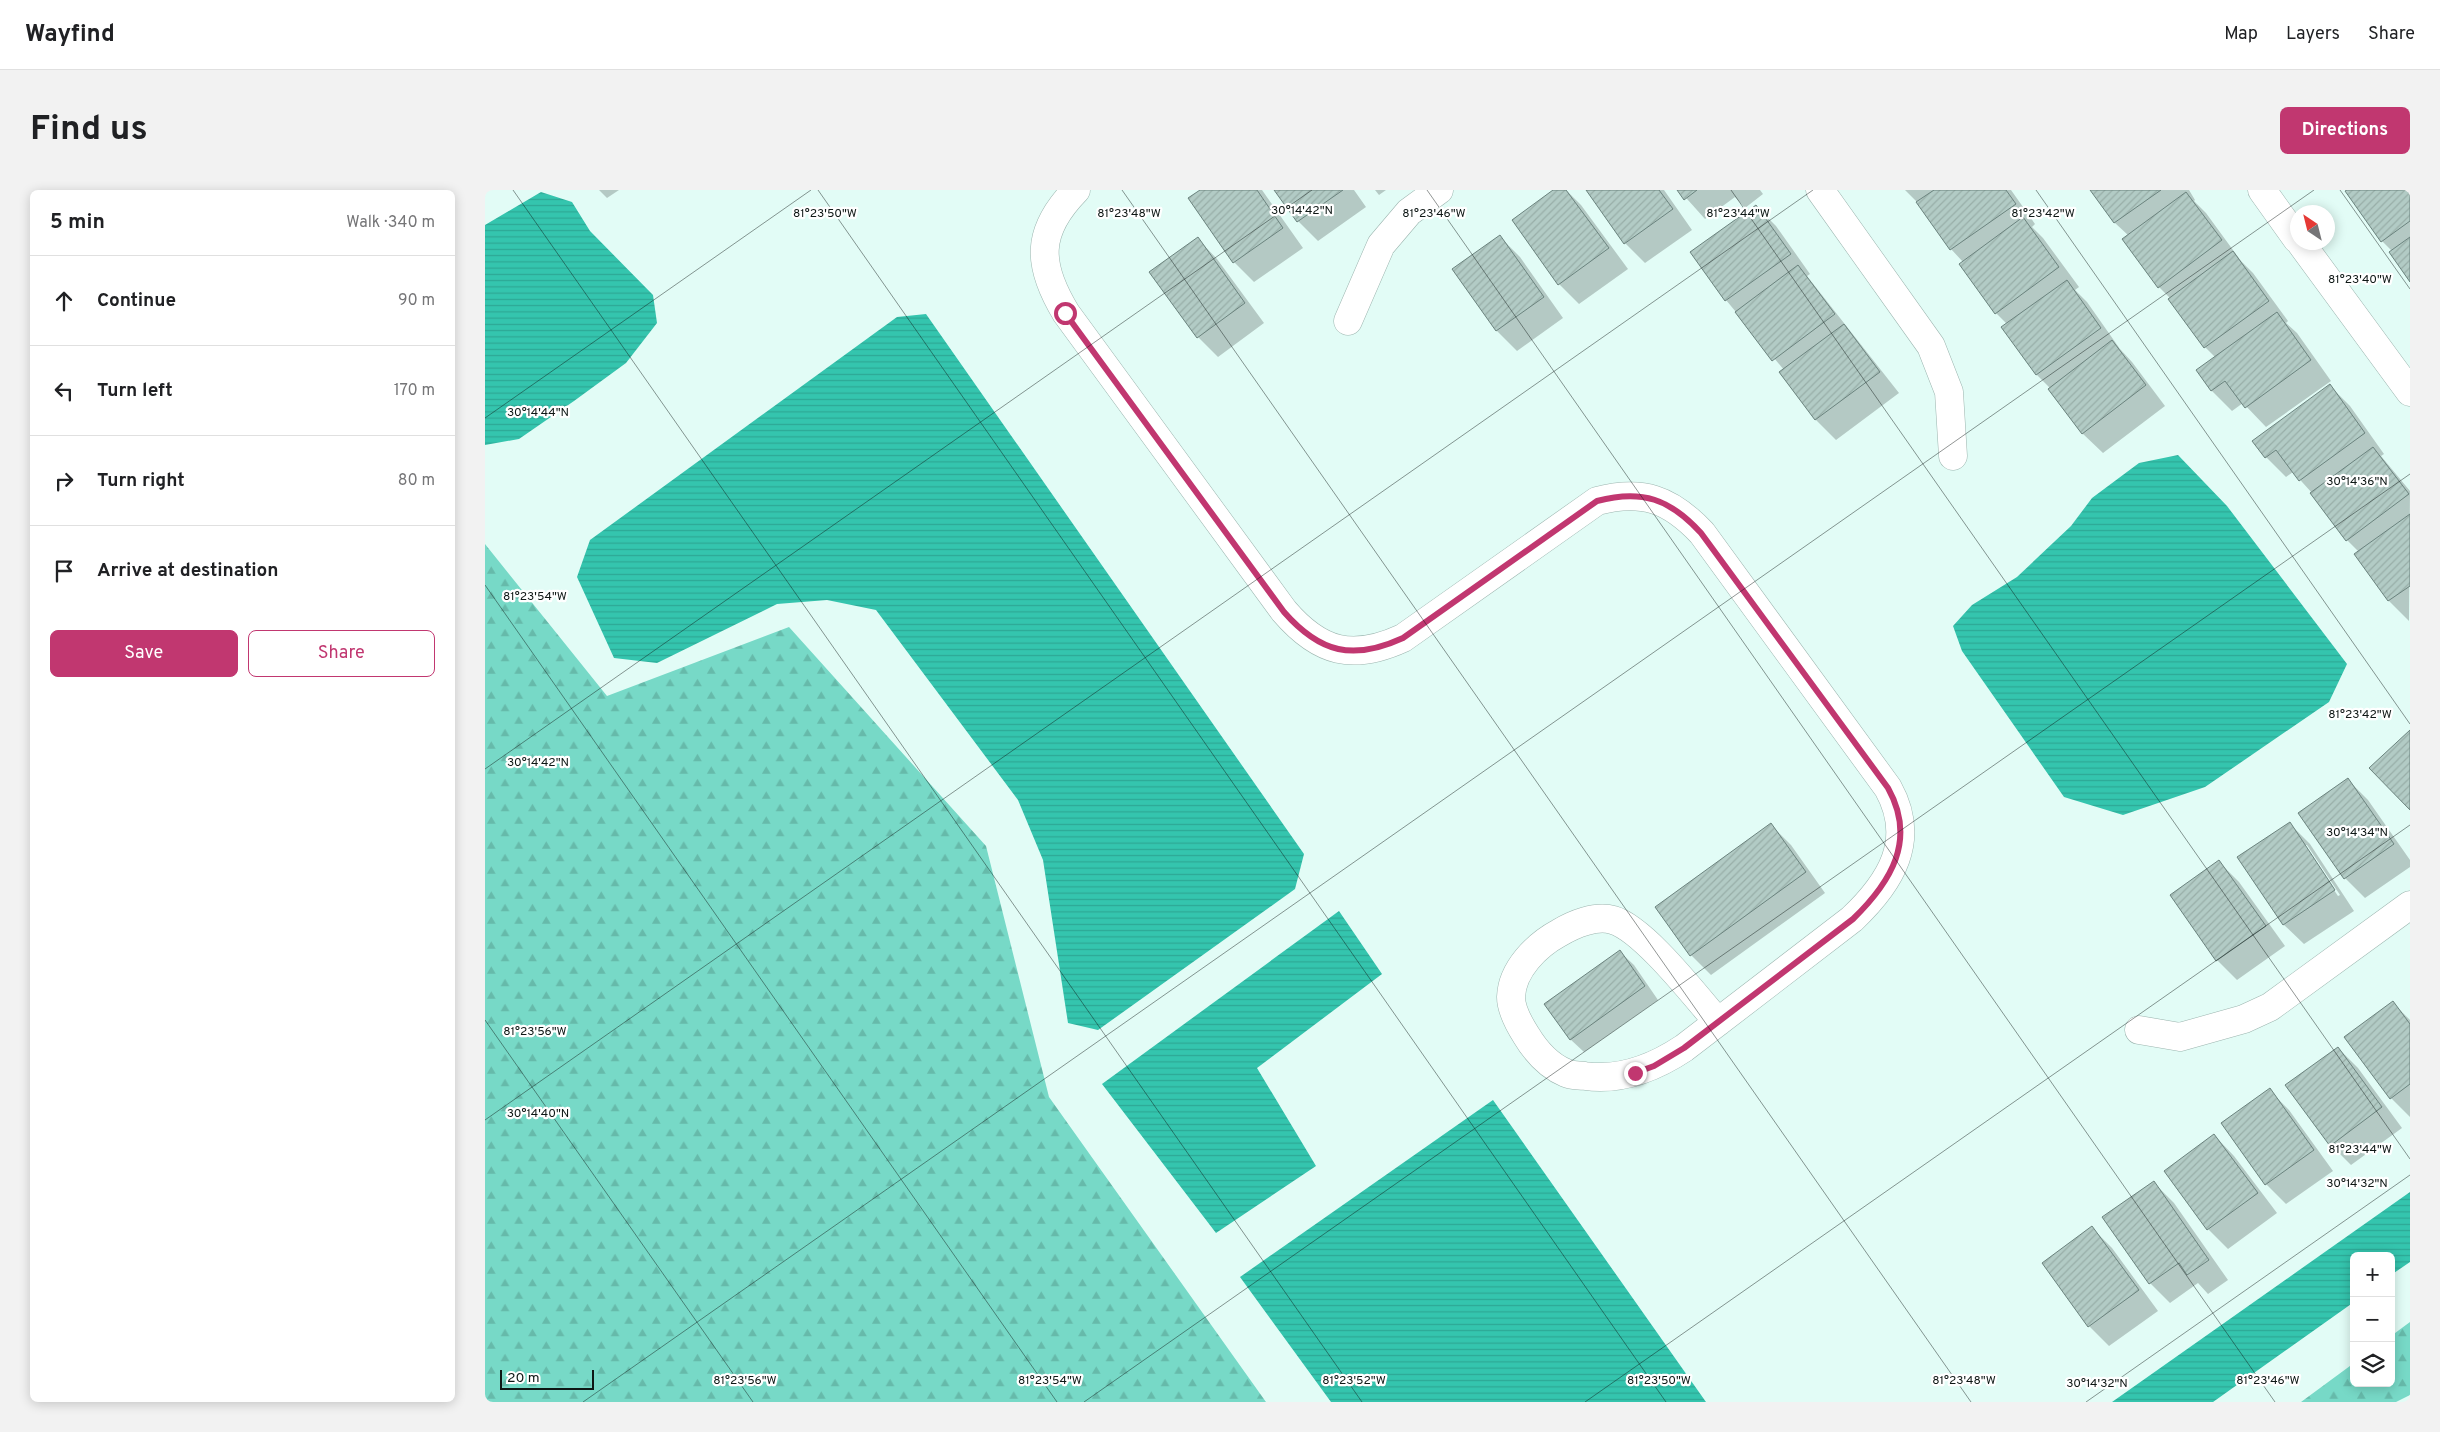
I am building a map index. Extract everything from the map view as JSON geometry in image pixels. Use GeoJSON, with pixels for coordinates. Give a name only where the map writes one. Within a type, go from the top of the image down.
{"type":"FeatureCollection","features":[{"type":"Feature","properties":{"kind":"street"},"geometry":{"type":"LineString","coordinates":[[1076,190],[1063,203],[1053,219],[1047,237],[1046,275],[1054,293],[1065,313],[1284,612],[1297,627],[1326,646],[1343,651],[1363,652],[1383,648],[1403,638],[1597,501],[1616,496],[1637,495],[1654,499],[1686,516],[1701,533],[1888,788],[1899,812],[1901,829],[1900,844],[1895,860],[1883,884],[1869,904],[1853,919],[1684,1048],[1654,1066],[1617,1077],[1567,1074],[1547,1061],[1530,1042],[1517,1019],[1511,997],[1517,975],[1531,954],[1547,939],[1568,928],[1592,920],[1613,920],[1632,931],[1649,946],[1718,1022]]}},
{"type":"Feature","properties":{"kind":"street"},"geometry":{"type":"LineString","coordinates":[[1348,321],[1381,245],[1409,212],[1439,190]]}},
{"type":"Feature","properties":{"kind":"street"},"geometry":{"type":"LineString","coordinates":[[1820,190],[1931,346],[1949,392],[1953,456]]}},
{"type":"Feature","properties":{"kind":"street"},"geometry":{"type":"LineString","coordinates":[[2262,190],[2290,229]]}},
{"type":"Feature","properties":{"kind":"street"},"geometry":{"type":"LineString","coordinates":[[2306,250],[2410,392]]}},
{"type":"Feature","properties":{"kind":"street"},"geometry":{"type":"LineString","coordinates":[[2139,1030],[2180,1036],[2244,1019],[2270,1007],[2410,905]]}},
{"type":"Feature","properties":{"kind":"green space"},"geometry":{"type":"Polygon","coordinates":[[[485,544],[607,696],[789,627],[986,846],[1049,1097],[1266,1402],[485,1402],[485,544]]]}},
{"type":"Feature","properties":{"kind":"green space"},"geometry":{"type":"Polygon","coordinates":[[[2410,1322],[2410,1395],[2396,1402],[2301,1402],[2350,1366],[2350,1387],[2395,1387],[2395,1333],[2410,1322]]]}},
{"type":"Feature","properties":{"kind":"shaded area"},"geometry":{"type":"Polygon","coordinates":[[[541,192],[572,202],[590,231],[653,295],[657,323],[626,363],[574,401],[519,439],[485,445],[485,225],[541,192]]]}},
{"type":"Feature","properties":{"kind":"shaded area"},"geometry":{"type":"Polygon","coordinates":[[[926,314],[1304,854],[1295,889],[1098,1030],[1068,1023],[1043,860],[1018,800],[876,610],[827,600],[777,604],[657,663],[614,658],[577,577],[590,540],[897,317],[926,314]]]}},
{"type":"Feature","properties":{"kind":"shaded area"},"geometry":{"type":"Polygon","coordinates":[[[2178,455],[2227,506],[2347,664],[2329,702],[2205,787],[2123,815],[2064,797],[1962,651],[1953,626],[1972,605],[2017,577],[2071,526],[2092,498],[2139,463],[2178,455]]]}},
{"type":"Feature","properties":{"kind":"shaded area"},"geometry":{"type":"Polygon","coordinates":[[[1339,911],[1382,974],[1257,1068],[1316,1166],[1216,1233],[1102,1084],[1339,911]]]}},
{"type":"Feature","properties":{"kind":"shaded area"},"geometry":{"type":"Polygon","coordinates":[[[1493,1100],[1706,1402],[1331,1402],[1240,1277],[1493,1100]]]}},
{"type":"Feature","properties":{"kind":"shaded area"},"geometry":{"type":"Polygon","coordinates":[[[2410,1192],[2410,1262],[2395,1272],[2395,1252],[2350,1252],[2350,1305],[2213,1402],[2112,1402],[2410,1192]]]}},
{"type":"Feature","properties":{"kind":"building"},"geometry":{"type":"Polygon","coordinates":[[[1200,190],[1257,190],[1283,228],[1233,263],[1188,198],[1200,190]]]}},
{"type":"Feature","properties":{"kind":"building"},"geometry":{"type":"Polygon","coordinates":[[[1274,190],[1343,190],[1297,222],[1274,190]]]}},
{"type":"Feature","properties":{"kind":"building"},"geometry":{"type":"Polygon","coordinates":[[[1553,190],[1566,190],[1609,248],[1558,285],[1512,220],[1553,190]]]}},
{"type":"Feature","properties":{"kind":"building"},"geometry":{"type":"Polygon","coordinates":[[[1586,190],[1659,190],[1673,209],[1624,244],[1586,190]]]}},
{"type":"Feature","properties":{"kind":"building"},"geometry":{"type":"Polygon","coordinates":[[[1677,190],[1697,190],[1684,200],[1677,190]]]}},
{"type":"Feature","properties":{"kind":"building"},"geometry":{"type":"Polygon","coordinates":[[[1934,190],[2006,190],[2016,204],[1950,250],[1916,202],[1934,190]]]}},
{"type":"Feature","properties":{"kind":"building"},"geometry":{"type":"Polygon","coordinates":[[[2090,190],[2161,190],[2114,223],[2090,190]]]}},
{"type":"Feature","properties":{"kind":"building"},"geometry":{"type":"Polygon","coordinates":[[[2410,190],[2410,221],[2381,242],[2345,191],[2410,190]]]}},
{"type":"Feature","properties":{"kind":"building"},"geometry":{"type":"Polygon","coordinates":[[[2186,192],[2222,240],[2158,288],[2122,239],[2186,192]]]}},
{"type":"Feature","properties":{"kind":"building"},"geometry":{"type":"Polygon","coordinates":[[[1756,205],[1791,254],[1725,301],[1690,252],[1756,205]]]}},
{"type":"Feature","properties":{"kind":"building"},"geometry":{"type":"Polygon","coordinates":[[[2023,217],[2059,267],[1995,314],[1959,264],[2023,217]]]}},
{"type":"Feature","properties":{"kind":"building"},"geometry":{"type":"Polygon","coordinates":[[[1500,235],[1544,297],[1496,331],[1452,269],[1500,235]]]}},
{"type":"Feature","properties":{"kind":"building"},"geometry":{"type":"Polygon","coordinates":[[[1198,237],[1245,303],[1197,338],[1149,272],[1198,237]]]}},
{"type":"Feature","properties":{"kind":"building"},"geometry":{"type":"Polygon","coordinates":[[[2410,237],[2410,282],[2389,252],[2410,237]]]}},
{"type":"Feature","properties":{"kind":"building"},"geometry":{"type":"Polygon","coordinates":[[[2233,251],[2269,301],[2204,348],[2168,299],[2233,251]]]}},
{"type":"Feature","properties":{"kind":"building"},"geometry":{"type":"Polygon","coordinates":[[[1798,265],[1835,314],[1772,361],[1735,312],[1798,265]]]}},
{"type":"Feature","properties":{"kind":"building"},"geometry":{"type":"Polygon","coordinates":[[[2067,280],[2101,328],[2036,375],[2001,327],[2067,280]]]}},
{"type":"Feature","properties":{"kind":"building"},"geometry":{"type":"Polygon","coordinates":[[[2277,312],[2311,360],[2245,408],[2225,381],[2211,391],[2196,370],[2277,312]]]}},
{"type":"Feature","properties":{"kind":"building"},"geometry":{"type":"Polygon","coordinates":[[[1844,324],[1880,372],[1815,420],[1779,372],[1844,324]]]}},
{"type":"Feature","properties":{"kind":"building"},"geometry":{"type":"Polygon","coordinates":[[[2112,340],[2146,385],[2082,434],[2048,389],[2112,340]]]}},
{"type":"Feature","properties":{"kind":"building"},"geometry":{"type":"Polygon","coordinates":[[[2330,384],[2365,433],[2299,481],[2276,450],[2265,458],[2252,441],[2330,384]]]}},
{"type":"Feature","properties":{"kind":"building"},"geometry":{"type":"Polygon","coordinates":[[[2373,447],[2409,494],[2346,541],[2310,493],[2373,447]]]}},
{"type":"Feature","properties":{"kind":"building"},"geometry":{"type":"Polygon","coordinates":[[[2410,514],[2410,586],[2388,601],[2354,554],[2410,514]]]}},
{"type":"Feature","properties":{"kind":"building"},"geometry":{"type":"Polygon","coordinates":[[[2410,730],[2410,810],[2369,768],[2410,730]]]}},
{"type":"Feature","properties":{"kind":"building"},"geometry":{"type":"Polygon","coordinates":[[[2348,778],[2394,844],[2344,879],[2298,813],[2348,778]]]}},
{"type":"Feature","properties":{"kind":"building"},"geometry":{"type":"Polygon","coordinates":[[[2290,822],[2335,890],[2283,925],[2237,857],[2290,822]]]}},
{"type":"Feature","properties":{"kind":"building"},"geometry":{"type":"Polygon","coordinates":[[[1771,823],[1806,872],[1690,956],[1655,907],[1771,823]]]}},
{"type":"Feature","properties":{"kind":"building"},"geometry":{"type":"Polygon","coordinates":[[[2219,860],[2266,926],[2216,961],[2170,895],[2219,860]]]}},
{"type":"Feature","properties":{"kind":"building"},"geometry":{"type":"Polygon","coordinates":[[[1620,950],[1645,986],[1570,1040],[1544,1004],[1620,950]]]}},
{"type":"Feature","properties":{"kind":"building"},"geometry":{"type":"Polygon","coordinates":[[[2393,1001],[2410,1024],[2410,1084],[2390,1099],[2344,1037],[2393,1001]]]}},
{"type":"Feature","properties":{"kind":"building"},"geometry":{"type":"Polygon","coordinates":[[[2338,1047],[2382,1107],[2330,1146],[2285,1085],[2338,1047]]]}},
{"type":"Feature","properties":{"kind":"building"},"geometry":{"type":"Polygon","coordinates":[[[2270,1088],[2314,1150],[2265,1185],[2221,1123],[2270,1088]]]}},
{"type":"Feature","properties":{"kind":"building"},"geometry":{"type":"Polygon","coordinates":[[[2214,1134],[2258,1193],[2207,1230],[2164,1171],[2214,1134]]]}},
{"type":"Feature","properties":{"kind":"building"},"geometry":{"type":"Polygon","coordinates":[[[2154,1181],[2209,1260],[2187,1275],[2179,1263],[2149,1284],[2102,1217],[2154,1181]]]}},
{"type":"Feature","properties":{"kind":"building"},"geometry":{"type":"Polygon","coordinates":[[[2092,1226],[2139,1290],[2088,1327],[2042,1263],[2092,1226]]]}},
{"type":"Feature","properties":{"kind":"route"},"geometry":{"type":"LineString","coordinates":[[1065,313],[1284,612],[1297,627],[1326,646],[1343,651],[1363,652],[1383,648],[1403,638],[1597,501],[1616,496],[1637,495],[1654,499],[1686,516],[1701,533],[1888,788],[1899,812],[1900,844],[1895,860],[1883,884],[1869,904],[1853,919],[1684,1048],[1654,1066],[1635,1073]]}}]}
